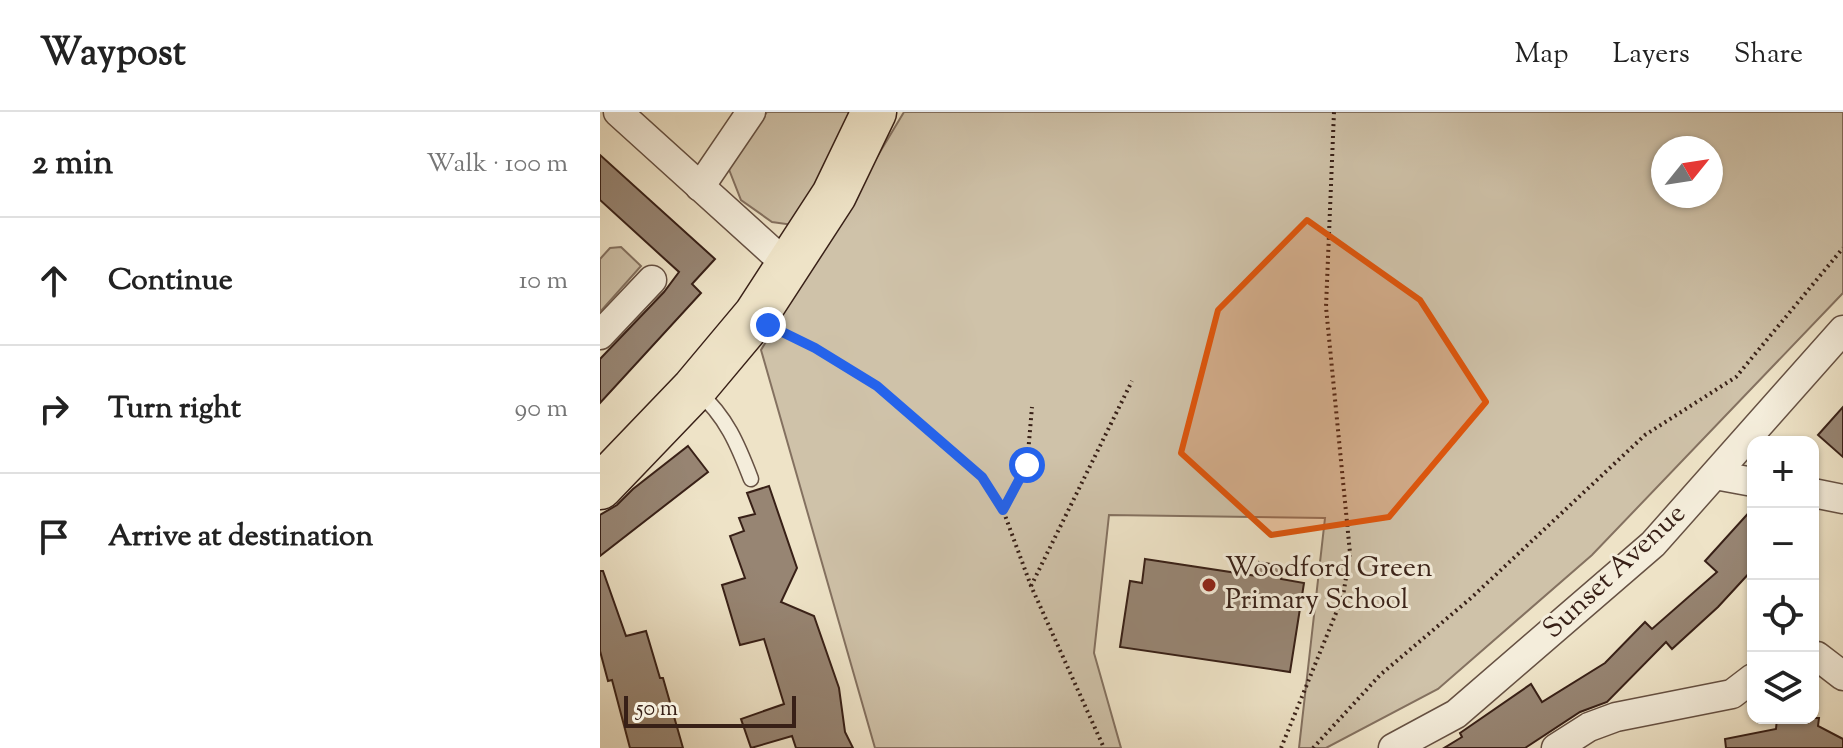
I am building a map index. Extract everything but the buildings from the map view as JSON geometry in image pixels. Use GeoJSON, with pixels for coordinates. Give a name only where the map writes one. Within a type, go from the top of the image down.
{"type":"FeatureCollection","features":[{"type":"Feature","properties":{"kind":"main road"},"geometry":{"type":"LineString","coordinates":[[600,487],[694,389],[756,315],[834,195],[874,112]]}},
{"type":"Feature","properties":{"kind":"street"},"geometry":{"type":"LineString","coordinates":[[618,112],[788,266]]}},
{"type":"Feature","properties":{"kind":"street"},"geometry":{"type":"LineString","coordinates":[[700,187],[751,112]]}},
{"type":"Feature","properties":{"kind":"street"},"geometry":{"type":"LineString","coordinates":[[600,335],[652,280]]}},
{"type":"Feature","properties":{"kind":"street","name":"Sunset Avenue"},"geometry":{"type":"LineString","coordinates":[[1393,748],[1456,714],[1653,544],[1843,330]]}},
{"type":"Feature","properties":{"kind":"street"},"geometry":{"type":"LineString","coordinates":[[1715,475],[1747,481]]}},
{"type":"Feature","properties":{"kind":"street"},"geometry":{"type":"LineString","coordinates":[[1819,494],[1843,499]]}},
{"type":"Feature","properties":{"kind":"street"},"geometry":{"type":"LineString","coordinates":[[1819,658],[1843,676]]}},
{"type":"Feature","properties":{"kind":"street"},"geometry":{"type":"LineString","coordinates":[[1556,748],[1602,722],[1732,694],[1747,683]]}},
{"type":"Feature","properties":{"kind":"lane"},"geometry":{"type":"LineString","coordinates":[[694,389],[709,401],[732,432],[751,479]]}},
{"type":"Feature","properties":{"kind":"path"},"geometry":{"type":"LineString","coordinates":[[1281,748],[1343,596],[1350,553],[1326,307],[1334,112]]}},
{"type":"Feature","properties":{"kind":"path"},"geometry":{"type":"LineString","coordinates":[[1313,748],[1380,675],[1471,598],[1645,435],[1736,377],[1843,248]]}},
{"type":"Feature","properties":{"kind":"path"},"geometry":{"type":"LineString","coordinates":[[774,330],[815,348],[877,386],[982,477],[1003,510],[1031,586],[1104,748]]}},
{"type":"Feature","properties":{"kind":"path"},"geometry":{"type":"LineString","coordinates":[[1031,586],[1132,381]]}},
{"type":"Feature","properties":{"kind":"path"},"geometry":{"type":"LineString","coordinates":[[1003,510],[1027,465],[1032,407]]}},
{"type":"Feature","properties":{"kind":"highlighted area"},"geometry":{"type":"Polygon","coordinates":[[[1307,220],[1420,300],[1486,402],[1389,517],[1271,535],[1181,453],[1218,310],[1307,220]]]}},
{"type":"Feature","properties":{"kind":"shaded area"},"geometry":{"type":"Polygon","coordinates":[[[767,112],[863,112],[793,225],[772,222],[741,200],[728,167],[767,112]]]}},
{"type":"Feature","properties":{"kind":"shaded area"},"geometry":{"type":"Polygon","coordinates":[[[904,112],[1843,112],[1843,293],[1592,555],[1438,689],[1326,748],[1299,748],[1325,518],[1109,515],[1094,653],[1121,748],[875,748],[761,350],[904,112]]]}},
{"type":"Feature","properties":{"kind":"shaded area"},"geometry":{"type":"Polygon","coordinates":[[[621,247],[641,266],[600,312],[600,259],[610,248],[621,247]]]}},
{"type":"Feature","properties":{"kind":"place","name":"Woodford Green Primary School"},"geometry":{"type":"Point","coordinates":[1209,585]}},
{"type":"Feature","properties":{"kind":"route"},"geometry":{"type":"LineString","coordinates":[[768,325],[815,348],[877,386],[982,477],[1003,510],[1027,465]]}}]}
